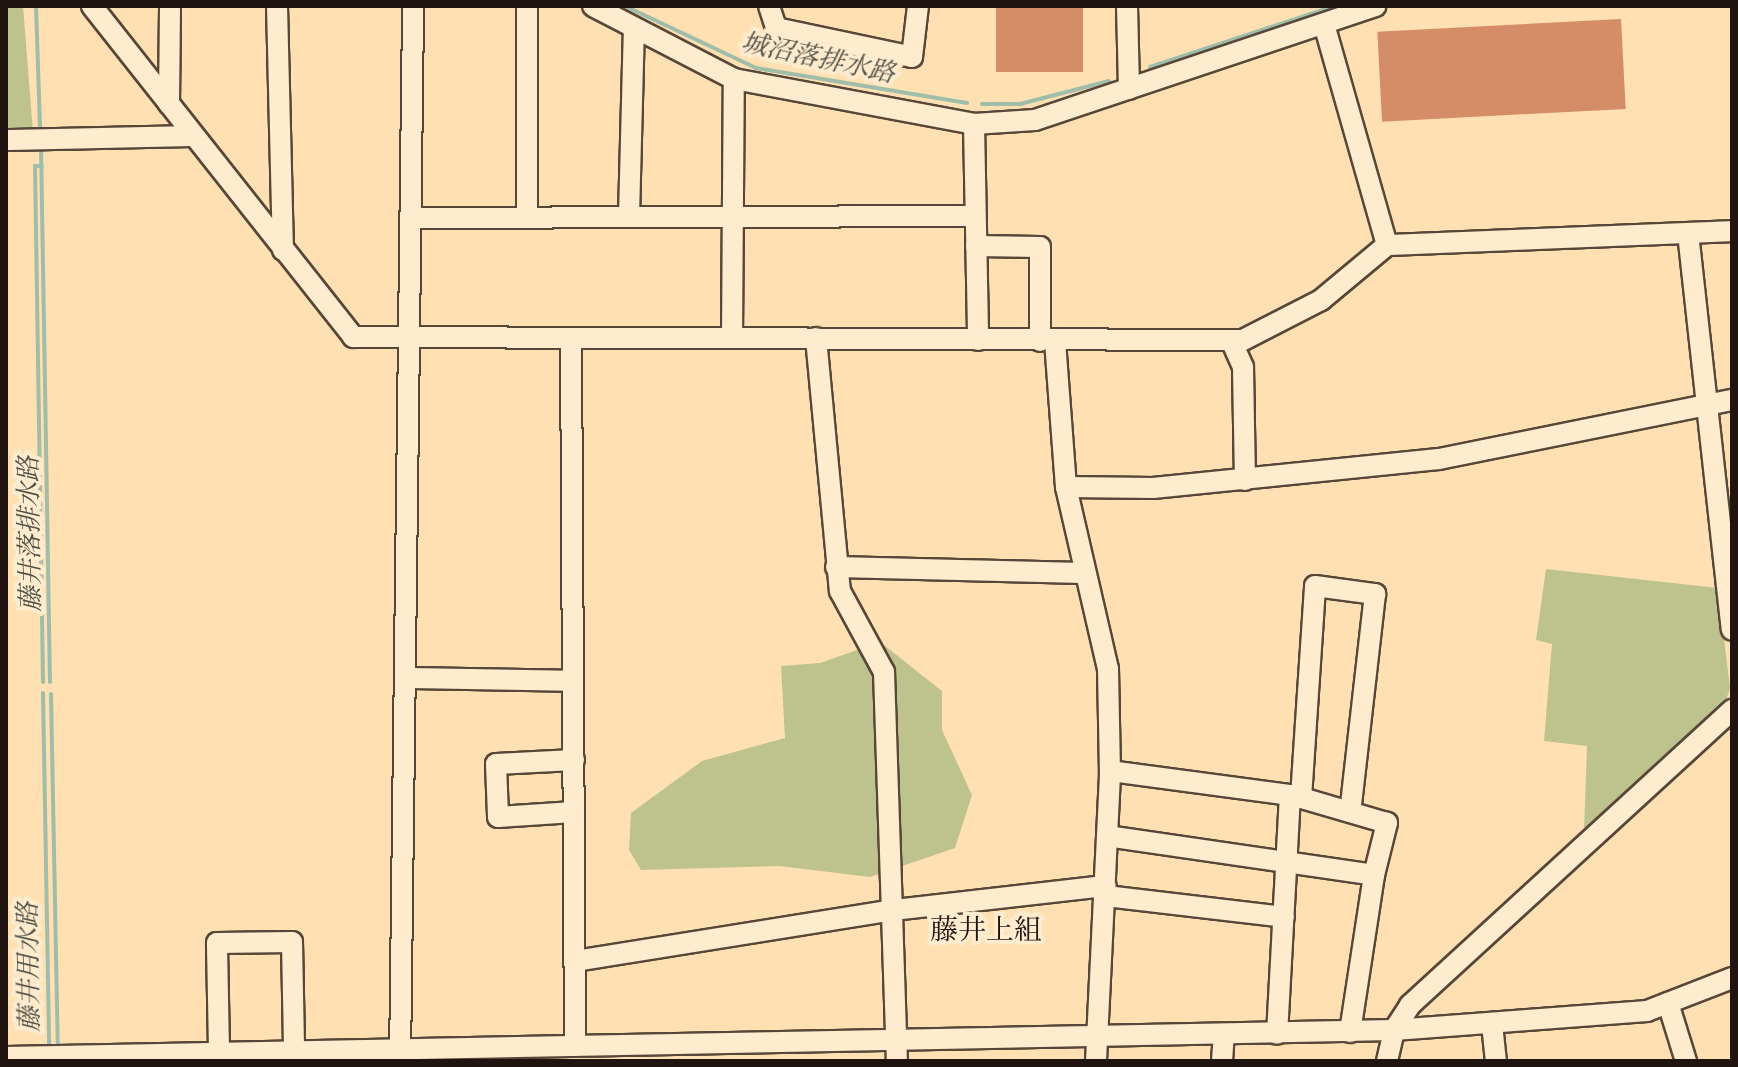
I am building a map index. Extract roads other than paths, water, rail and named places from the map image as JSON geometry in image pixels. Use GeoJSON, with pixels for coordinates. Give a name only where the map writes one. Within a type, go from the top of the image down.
{"type":"FeatureCollection","features":[{"type":"Feature","properties":{"kind":"street"},"geometry":{"type":"LineString","coordinates":[[92,6],[353,337],[1243,340],[1321,300],[1387,245],[1732,231]]}},
{"type":"Feature","properties":{"kind":"street"},"geometry":{"type":"LineString","coordinates":[[169,104],[170,6]]}},
{"type":"Feature","properties":{"kind":"street"},"geometry":{"type":"LineString","coordinates":[[277,6],[283,250]]}},
{"type":"Feature","properties":{"kind":"street"},"geometry":{"type":"LineString","coordinates":[[400,1055],[413,6]]}},
{"type":"Feature","properties":{"kind":"street"},"geometry":{"type":"LineString","coordinates":[[527,6],[527,217]]}},
{"type":"Feature","properties":{"kind":"street"},"geometry":{"type":"LineString","coordinates":[[593,6],[734,79],[974,124],[1035,120],[1375,6]]}},
{"type":"Feature","properties":{"kind":"street"},"geometry":{"type":"LineString","coordinates":[[769,6],[776,28],[912,57],[918,6]]}},
{"type":"Feature","properties":{"kind":"street"},"geometry":{"type":"LineString","coordinates":[[1127,6],[1129,89]]}},
{"type":"Feature","properties":{"kind":"street"},"geometry":{"type":"LineString","coordinates":[[1324,24],[1387,245]]}},
{"type":"Feature","properties":{"kind":"street"},"geometry":{"type":"LineString","coordinates":[[629,216],[634,28]]}},
{"type":"Feature","properties":{"kind":"street"},"geometry":{"type":"LineString","coordinates":[[732,338],[734,79]]}},
{"type":"Feature","properties":{"kind":"street"},"geometry":{"type":"LineString","coordinates":[[974,124],[978,340]]}},
{"type":"Feature","properties":{"kind":"street"},"geometry":{"type":"LineString","coordinates":[[6,140],[194,136]]}},
{"type":"Feature","properties":{"kind":"street"},"geometry":{"type":"LineString","coordinates":[[410,218],[975,216]]}},
{"type":"Feature","properties":{"kind":"street"},"geometry":{"type":"LineString","coordinates":[[1688,233],[1732,630]]}},
{"type":"Feature","properties":{"kind":"street"},"geometry":{"type":"LineString","coordinates":[[976,246],[1040,247],[1066,487],[1083,573],[1108,669],[1110,771],[1096,1061]]}},
{"type":"Feature","properties":{"kind":"street"},"geometry":{"type":"LineString","coordinates":[[571,338],[575,1046]]}},
{"type":"Feature","properties":{"kind":"street"},"geometry":{"type":"LineString","coordinates":[[816,338],[840,591],[884,672],[897,1061]]}},
{"type":"Feature","properties":{"kind":"street"},"geometry":{"type":"LineString","coordinates":[[1231,340],[1243,367],[1245,480]]}},
{"type":"Feature","properties":{"kind":"street"},"geometry":{"type":"LineString","coordinates":[[1066,487],[1245,480],[1439,459],[1732,400]]}},
{"type":"Feature","properties":{"kind":"street"},"geometry":{"type":"LineString","coordinates":[[836,567],[1083,573]]}},
{"type":"Feature","properties":{"kind":"street"},"geometry":{"type":"LineString","coordinates":[[1277,1034],[1287,861],[1315,586],[1375,594],[1350,812]]}},
{"type":"Feature","properties":{"kind":"street"},"geometry":{"type":"LineString","coordinates":[[406,678],[573,681]]}},
{"type":"Feature","properties":{"kind":"street"},"geometry":{"type":"LineString","coordinates":[[1387,1061],[1394,1030],[1410,1005],[1732,710]]}},
{"type":"Feature","properties":{"kind":"street"},"geometry":{"type":"LineString","coordinates":[[574,760],[496,764],[498,817],[574,812]]}},
{"type":"Feature","properties":{"kind":"street"},"geometry":{"type":"LineString","coordinates":[[1110,771],[1296,796],[1387,823],[1374,875],[1350,1032]]}},
{"type":"Feature","properties":{"kind":"street"},"geometry":{"type":"LineString","coordinates":[[1107,836],[1374,875]]}},
{"type":"Feature","properties":{"kind":"street"},"geometry":{"type":"LineString","coordinates":[[575,961],[894,910],[1106,891],[1284,917]]}},
{"type":"Feature","properties":{"kind":"street"},"geometry":{"type":"LineString","coordinates":[[219,1050],[217,943],[292,942],[294,1050]]}},
{"type":"Feature","properties":{"kind":"street"},"geometry":{"type":"LineString","coordinates":[[6,1057],[219,1050],[480,1055],[575,1046],[1350,1032],[1647,1011],[1731,983]]}},
{"type":"Feature","properties":{"kind":"street"},"geometry":{"type":"LineString","coordinates":[[1668,1003],[1686,1061]]}},
{"type":"Feature","properties":{"kind":"street"},"geometry":{"type":"LineString","coordinates":[[1492,1024],[1496,1061]]}},
{"type":"Feature","properties":{"kind":"street"},"geometry":{"type":"LineString","coordinates":[[1222,1061],[1224,1035]]}},
{"type":"Feature","properties":{"kind":"waterway","name":"藤井落排水路"},"geometry":{"type":"LineString","coordinates":[[36,6],[40,129]]}},
{"type":"Feature","properties":{"kind":"waterway","name":"城沼落排水路"},"geometry":{"type":"LineString","coordinates":[[625,6],[756,68],[967,103]]}},
{"type":"Feature","properties":{"kind":"waterway","name":"城沼落排水路"},"geometry":{"type":"LineString","coordinates":[[1150,67],[1334,6]]}},
{"type":"Feature","properties":{"kind":"waterway","name":"城沼落排水路"},"geometry":{"type":"LineString","coordinates":[[982,104],[1020,104],[1109,81]]}},
{"type":"Feature","properties":{"kind":"waterway","name":"藤井落排水路"},"geometry":{"type":"LineString","coordinates":[[41,146],[50,682]]}},
{"type":"Feature","properties":{"kind":"waterway","name":"藤井用水路"},"geometry":{"type":"LineString","coordinates":[[42,166],[35,166],[43,682]]}},
{"type":"Feature","properties":{"kind":"waterway","name":"藤井用水路"},"geometry":{"type":"LineString","coordinates":[[43,693],[49,1049]]}},
{"type":"Feature","properties":{"kind":"waterway","name":"藤井落排水路"},"geometry":{"type":"LineString","coordinates":[[51,694],[58,1046]]}},
{"type":"Feature","properties":{"kind":"district","name":"藤井上組"},"geometry":{"type":"Point","coordinates":[986,929]}}]}
